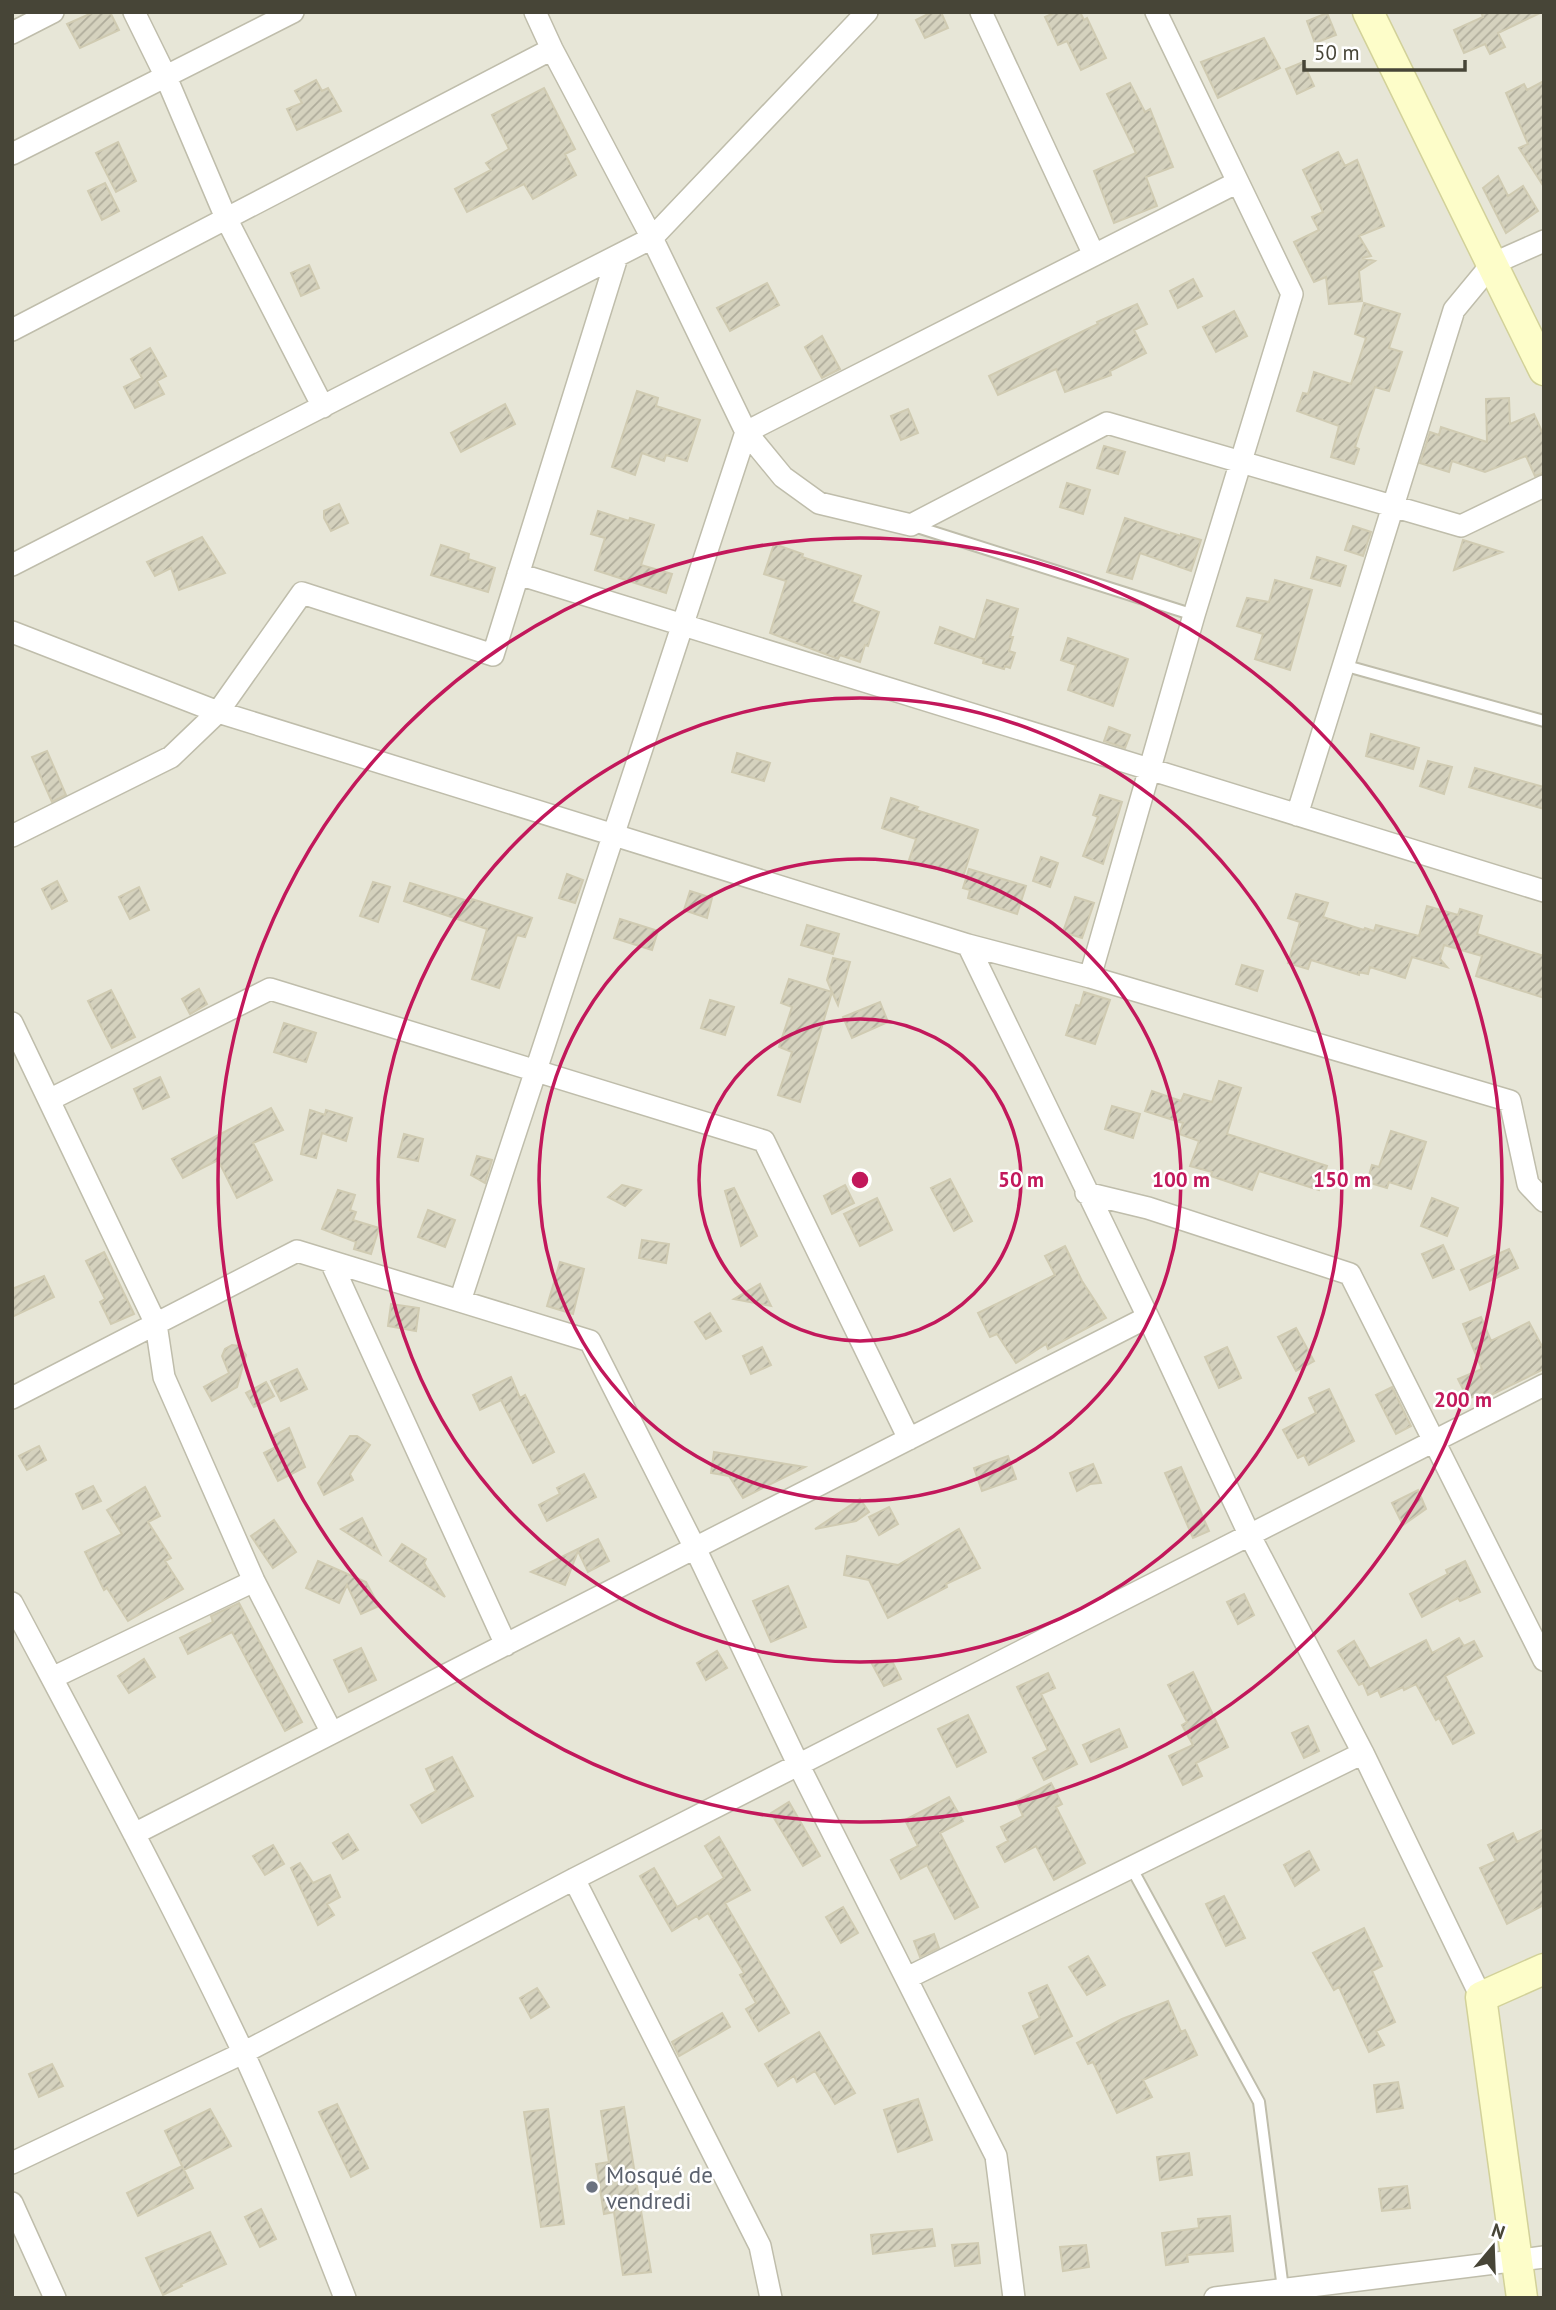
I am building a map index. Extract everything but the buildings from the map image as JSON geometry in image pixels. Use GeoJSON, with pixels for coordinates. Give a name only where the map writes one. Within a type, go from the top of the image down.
{"type":"FeatureCollection","features":[{"type":"Feature","properties":{"kind":"street"},"geometry":{"type":"LineString","coordinates":[[12,33],[53,12]]}},
{"type":"Feature","properties":{"kind":"street"},"geometry":{"type":"LineString","coordinates":[[134,12],[166,77],[226,218],[323,407]]}},
{"type":"Feature","properties":{"kind":"street"},"geometry":{"type":"LineString","coordinates":[[12,154],[293,12]]}},
{"type":"Feature","properties":{"kind":"street"},"geometry":{"type":"LineString","coordinates":[[535,12],[652,238],[746,432],[782,477],[818,503],[911,525],[1107,423],[1461,526],[1544,486]]}},
{"type":"Feature","properties":{"kind":"street"},"geometry":{"type":"LineString","coordinates":[[12,565],[652,238],[867,12]]}},
{"type":"Feature","properties":{"kind":"street"},"geometry":{"type":"LineString","coordinates":[[981,12],[1094,255]]}},
{"type":"Feature","properties":{"kind":"street"},"geometry":{"type":"LineString","coordinates":[[1090,977],[1194,615],[1292,294],[1156,12]]}},
{"type":"Feature","properties":{"kind":"street"},"geometry":{"type":"LineString","coordinates":[[1368,12],[1544,370]]}},
{"type":"Feature","properties":{"kind":"street"},"geometry":{"type":"LineString","coordinates":[[12,330],[552,49]]}},
{"type":"Feature","properties":{"kind":"street"},"geometry":{"type":"LineString","coordinates":[[460,1301],[746,432],[1238,182]]}},
{"type":"Feature","properties":{"kind":"street"},"geometry":{"type":"LineString","coordinates":[[1297,815],[1454,310],[1492,264],[1544,240]]}},
{"type":"Feature","properties":{"kind":"street"},"geometry":{"type":"LineString","coordinates":[[12,836],[171,757],[218,712],[302,593],[493,655],[617,257]]}},
{"type":"Feature","properties":{"kind":"street"},"geometry":{"type":"LineString","coordinates":[[518,574],[1544,891]]}},
{"type":"Feature","properties":{"kind":"street"},"geometry":{"type":"LineString","coordinates":[[12,632],[218,712],[968,945],[1090,977],[1510,1101],[1528,1184],[1544,1201]]}},
{"type":"Feature","properties":{"kind":"street"},"geometry":{"type":"LineString","coordinates":[[968,945],[1250,1534],[1363,1753],[1481,1997],[1530,2259],[1522,2298]]}},
{"type":"Feature","properties":{"kind":"street"},"geometry":{"type":"LineString","coordinates":[[49,1100],[270,989],[764,1141],[909,1439]]}},
{"type":"Feature","properties":{"kind":"street"},"geometry":{"type":"LineString","coordinates":[[12,1023],[156,1324],[164,1377],[254,1581],[332,1733]]}},
{"type":"Feature","properties":{"kind":"street"},"geometry":{"type":"LineString","coordinates":[[1086,1194],[1148,1209],[1350,1274],[1544,1660]]}},
{"type":"Feature","properties":{"kind":"street"},"geometry":{"type":"LineString","coordinates":[[12,1398],[297,1251],[590,1340],[695,1548],[798,1764],[996,2156],[1014,2298]]}},
{"type":"Feature","properties":{"kind":"street"},"geometry":{"type":"LineString","coordinates":[[331,1262],[506,1645]]}},
{"type":"Feature","properties":{"kind":"street"},"geometry":{"type":"LineString","coordinates":[[134,1834],[1148,1317]]}},
{"type":"Feature","properties":{"kind":"street"},"geometry":{"type":"LineString","coordinates":[[12,2163],[243,2053],[574,1879],[1544,1385]]}},
{"type":"Feature","properties":{"kind":"street"},"geometry":{"type":"LineString","coordinates":[[52,1678],[254,1581]]}},
{"type":"Feature","properties":{"kind":"street"},"geometry":{"type":"LineString","coordinates":[[12,1603],[134,1834],[243,2053],[308,2203],[345,2298]]}},
{"type":"Feature","properties":{"kind":"street"},"geometry":{"type":"LineString","coordinates":[[907,1978],[1363,1753]]}},
{"type":"Feature","properties":{"kind":"street"},"geometry":{"type":"LineString","coordinates":[[574,1879],[760,2246],[771,2298]]}},
{"type":"Feature","properties":{"kind":"street"},"geometry":{"type":"LineString","coordinates":[[1481,1997],[1544,1969]]}},
{"type":"Feature","properties":{"kind":"street"},"geometry":{"type":"LineString","coordinates":[[12,2203],[55,2298]]}},
{"type":"Feature","properties":{"kind":"street"},"geometry":{"type":"LineString","coordinates":[[1215,2298],[1530,2259]]}},
{"type":"Feature","properties":{"kind":"lane"},"geometry":{"type":"LineString","coordinates":[[911,525],[1194,615]]}},
{"type":"Feature","properties":{"kind":"lane"},"geometry":{"type":"LineString","coordinates":[[1343,665],[1544,721]]}},
{"type":"Feature","properties":{"kind":"lane"},"geometry":{"type":"LineString","coordinates":[[1131,1867],[1259,2102],[1283,2290]]}},
{"type":"Feature","properties":{"kind":"shaded area"},"geometry":{"type":"Polygon","coordinates":[[[12,12],[1544,12],[1544,2298],[12,2298],[12,12]]]}},
{"type":"Feature","properties":{"kind":"place","name":"Mosqué de vendredi"},"geometry":{"type":"Point","coordinates":[592,2187]}}]}
